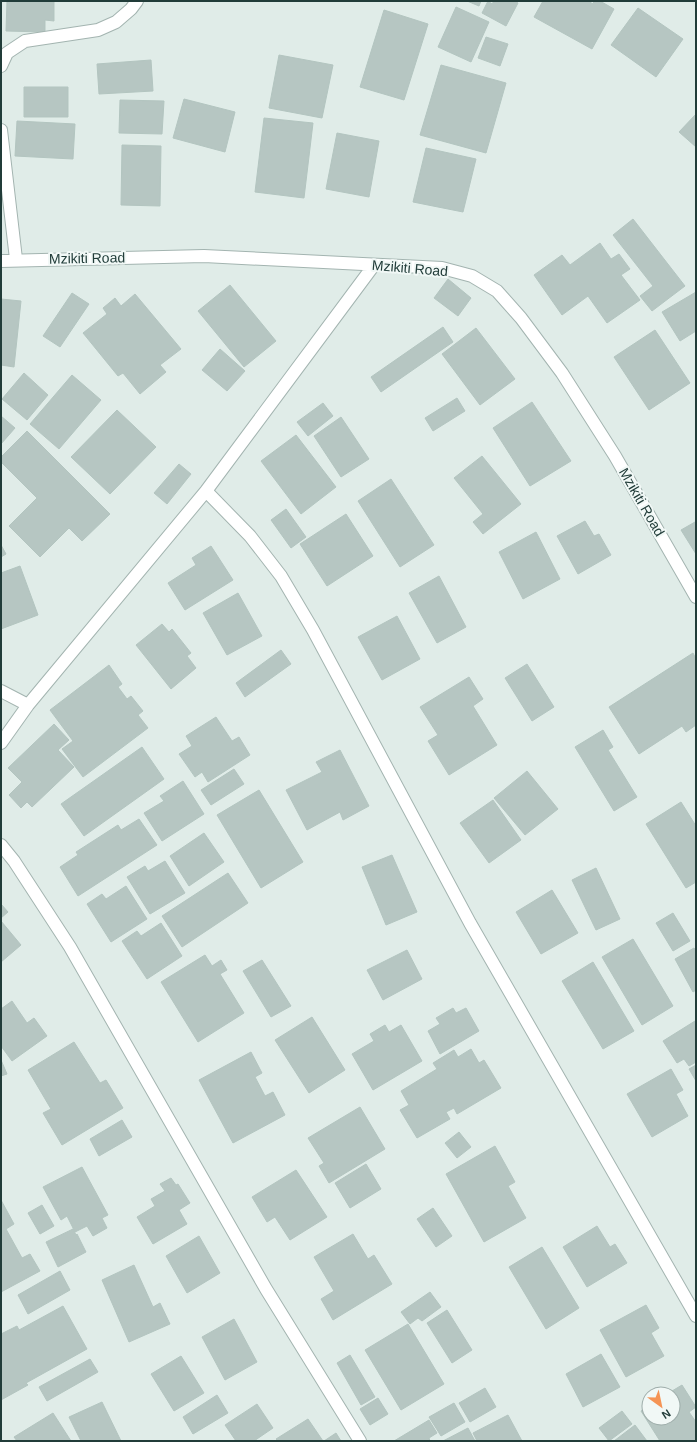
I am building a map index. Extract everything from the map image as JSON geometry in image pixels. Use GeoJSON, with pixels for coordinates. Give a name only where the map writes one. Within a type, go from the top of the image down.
{"type":"FeatureCollection","features":[{"type":"Feature","properties":{"kind":"street"},"geometry":{"type":"LineString","coordinates":[[1,66],[6,53],[25,41],[98,30],[116,22],[131,9],[137,1]]}},
{"type":"Feature","properties":{"kind":"street"},"geometry":{"type":"LineString","coordinates":[[1,130],[16,259]]}},
{"type":"Feature","properties":{"kind":"street","name":"Mzikiti Road"},"geometry":{"type":"LineString","coordinates":[[1,261],[16,259],[204,256],[442,268],[472,276],[497,291],[521,318],[562,373],[615,456],[696,597]]}},
{"type":"Feature","properties":{"kind":"street"},"geometry":{"type":"LineString","coordinates":[[1,743],[28,705],[206,491],[374,265]]}},
{"type":"Feature","properties":{"kind":"street"},"geometry":{"type":"LineString","coordinates":[[206,491],[254,542],[280,576],[313,630],[470,923],[696,1316]]}},
{"type":"Feature","properties":{"kind":"street"},"geometry":{"type":"LineString","coordinates":[[1,690],[28,705]]}},
{"type":"Feature","properties":{"kind":"street"},"geometry":{"type":"LineString","coordinates":[[1,845],[14,861],[70,947],[266,1289],[360,1441]]}},
{"type":"Feature","properties":{"kind":"building"},"geometry":{"type":"Polygon","coordinates":[[[7,1],[54,1],[54,21],[45,20],[45,32],[6,31],[7,1]]]}},
{"type":"Feature","properties":{"kind":"building"},"geometry":{"type":"Polygon","coordinates":[[[467,1],[481,1],[479,6],[467,1]]]}},
{"type":"Feature","properties":{"kind":"building"},"geometry":{"type":"Polygon","coordinates":[[[488,1],[492,4],[494,1],[515,1],[518,3],[506,26],[482,13],[488,1]]]}},
{"type":"Feature","properties":{"kind":"building"},"geometry":{"type":"Polygon","coordinates":[[[543,1],[588,1],[593,4],[594,1],[600,1],[614,9],[592,49],[534,17],[543,1]]]}},
{"type":"Feature","properties":{"kind":"building"},"geometry":{"type":"Polygon","coordinates":[[[456,7],[489,22],[471,62],[438,47],[456,7]]]}},
{"type":"Feature","properties":{"kind":"building"},"geometry":{"type":"Polygon","coordinates":[[[638,8],[683,39],[656,77],[611,45],[638,8]]]}},
{"type":"Feature","properties":{"kind":"building"},"geometry":{"type":"Polygon","coordinates":[[[384,10],[428,24],[404,100],[360,87],[384,10]]]}},
{"type":"Feature","properties":{"kind":"building"},"geometry":{"type":"Polygon","coordinates":[[[486,37],[508,44],[500,66],[478,58],[486,37]]]}},
{"type":"Feature","properties":{"kind":"building"},"geometry":{"type":"Polygon","coordinates":[[[279,55],[333,65],[322,118],[269,108],[279,55]]]}},
{"type":"Feature","properties":{"kind":"building"},"geometry":{"type":"Polygon","coordinates":[[[151,60],[153,91],[99,94],[97,64],[151,60]]]}},
{"type":"Feature","properties":{"kind":"building"},"geometry":{"type":"Polygon","coordinates":[[[441,65],[506,83],[486,153],[420,135],[441,65]]]}},
{"type":"Feature","properties":{"kind":"building"},"geometry":{"type":"Polygon","coordinates":[[[24,87],[68,87],[68,117],[24,117],[24,87]]]}},
{"type":"Feature","properties":{"kind":"building"},"geometry":{"type":"Polygon","coordinates":[[[184,99],[235,112],[225,152],[173,138],[184,99]]]}},
{"type":"Feature","properties":{"kind":"building"},"geometry":{"type":"Polygon","coordinates":[[[120,100],[164,101],[162,134],[119,133],[120,100]]]}},
{"type":"Feature","properties":{"kind":"building"},"geometry":{"type":"Polygon","coordinates":[[[696,114],[696,147],[679,132],[696,114]]]}},
{"type":"Feature","properties":{"kind":"building"},"geometry":{"type":"Polygon","coordinates":[[[264,118],[313,123],[304,198],[255,192],[264,118]]]}},
{"type":"Feature","properties":{"kind":"building"},"geometry":{"type":"Polygon","coordinates":[[[17,121],[75,124],[73,159],[15,156],[17,121]]]}},
{"type":"Feature","properties":{"kind":"building"},"geometry":{"type":"Polygon","coordinates":[[[337,133],[379,141],[369,197],[326,189],[337,133]]]}},
{"type":"Feature","properties":{"kind":"building"},"geometry":{"type":"Polygon","coordinates":[[[122,145],[161,146],[160,206],[121,205],[122,145]]]}},
{"type":"Feature","properties":{"kind":"building"},"geometry":{"type":"Polygon","coordinates":[[[426,148],[476,159],[463,212],[413,202],[426,148]]]}},
{"type":"Feature","properties":{"kind":"building"},"geometry":{"type":"Polygon","coordinates":[[[633,219],[685,286],[652,311],[640,296],[653,286],[613,235],[633,219]]]}},
{"type":"Feature","properties":{"kind":"building"},"geometry":{"type":"Polygon","coordinates":[[[600,243],[611,259],[619,254],[630,269],[621,275],[640,300],[607,323],[588,296],[562,315],[534,275],[562,255],[570,265],[600,243]]]}},
{"type":"Feature","properties":{"kind":"building"},"geometry":{"type":"Polygon","coordinates":[[[448,279],[471,298],[458,316],[434,298],[448,279]]]}},
{"type":"Feature","properties":{"kind":"building"},"geometry":{"type":"Polygon","coordinates":[[[230,285],[276,341],[244,367],[198,311],[230,285]]]}},
{"type":"Feature","properties":{"kind":"building"},"geometry":{"type":"Polygon","coordinates":[[[696,292],[696,331],[680,341],[662,312],[696,292]]]}},
{"type":"Feature","properties":{"kind":"building"},"geometry":{"type":"Polygon","coordinates":[[[72,293],[89,304],[60,347],[43,336],[72,293]]]}},
{"type":"Feature","properties":{"kind":"building"},"geometry":{"type":"Polygon","coordinates":[[[135,294],[181,349],[160,365],[166,372],[140,394],[123,373],[118,376],[83,333],[107,314],[103,308],[115,298],[121,306],[135,294]]]}},
{"type":"Feature","properties":{"kind":"building"},"geometry":{"type":"Polygon","coordinates":[[[1,299],[21,301],[14,367],[1,365],[1,299]]]}},
{"type":"Feature","properties":{"kind":"building"},"geometry":{"type":"Polygon","coordinates":[[[443,327],[453,342],[381,392],[371,377],[443,327]]]}},
{"type":"Feature","properties":{"kind":"building"},"geometry":{"type":"Polygon","coordinates":[[[476,328],[515,379],[480,405],[442,354],[476,328]]]}},
{"type":"Feature","properties":{"kind":"building"},"geometry":{"type":"Polygon","coordinates":[[[655,330],[690,383],[649,410],[614,357],[655,330]]]}},
{"type":"Feature","properties":{"kind":"building"},"geometry":{"type":"Polygon","coordinates":[[[220,349],[245,371],[227,391],[202,370],[220,349]]]}},
{"type":"Feature","properties":{"kind":"building"},"geometry":{"type":"Polygon","coordinates":[[[24,373],[48,395],[27,420],[2,399],[24,373]]]}},
{"type":"Feature","properties":{"kind":"building"},"geometry":{"type":"Polygon","coordinates":[[[72,375],[101,400],[59,449],[30,424],[72,375]]]}},
{"type":"Feature","properties":{"kind":"building"},"geometry":{"type":"Polygon","coordinates":[[[457,398],[465,411],[433,431],[425,418],[457,398]]]}},
{"type":"Feature","properties":{"kind":"building"},"geometry":{"type":"Polygon","coordinates":[[[532,402],[571,461],[530,486],[493,428],[532,402]]]}},
{"type":"Feature","properties":{"kind":"building"},"geometry":{"type":"Polygon","coordinates":[[[323,403],[333,416],[308,436],[297,422],[323,403]]]}},
{"type":"Feature","properties":{"kind":"building"},"geometry":{"type":"Polygon","coordinates":[[[117,410],[156,447],[110,494],[71,457],[117,410]]]}},
{"type":"Feature","properties":{"kind":"building"},"geometry":{"type":"Polygon","coordinates":[[[1,416],[15,428],[1,444],[1,416]]]}},
{"type":"Feature","properties":{"kind":"building"},"geometry":{"type":"Polygon","coordinates":[[[341,417],[369,459],[341,477],[314,436],[341,417]]]}},
{"type":"Feature","properties":{"kind":"building"},"geometry":{"type":"Polygon","coordinates":[[[27,431],[110,514],[82,541],[69,528],[40,557],[9,526],[37,498],[1,462],[1,457],[27,431]]]}},
{"type":"Feature","properties":{"kind":"building"},"geometry":{"type":"Polygon","coordinates":[[[296,435],[336,487],[301,514],[261,461],[296,435]]]}},
{"type":"Feature","properties":{"kind":"building"},"geometry":{"type":"Polygon","coordinates":[[[482,456],[521,504],[483,534],[473,522],[483,514],[454,478],[482,456]]]}},
{"type":"Feature","properties":{"kind":"building"},"geometry":{"type":"Polygon","coordinates":[[[179,464],[191,474],[167,504],[154,493],[179,464]]]}},
{"type":"Feature","properties":{"kind":"building"},"geometry":{"type":"Polygon","coordinates":[[[391,479],[434,545],[400,567],[358,501],[391,479]]]}},
{"type":"Feature","properties":{"kind":"building"},"geometry":{"type":"Polygon","coordinates":[[[286,509],[306,537],[291,548],[271,520],[286,509]]]}},
{"type":"Feature","properties":{"kind":"building"},"geometry":{"type":"Polygon","coordinates":[[[346,514],[373,556],[327,586],[300,544],[346,514]]]}},
{"type":"Feature","properties":{"kind":"building"},"geometry":{"type":"Polygon","coordinates":[[[585,521],[594,536],[599,534],[611,555],[578,574],[557,536],[585,521]]]}},
{"type":"Feature","properties":{"kind":"building"},"geometry":{"type":"Polygon","coordinates":[[[695,522],[696,523],[696,554],[681,530],[695,522]]]}},
{"type":"Feature","properties":{"kind":"building"},"geometry":{"type":"Polygon","coordinates":[[[536,532],[560,579],[523,599],[499,552],[536,532]]]}},
{"type":"Feature","properties":{"kind":"building"},"geometry":{"type":"Polygon","coordinates":[[[1,545],[6,554],[1,557],[1,545]]]}},
{"type":"Feature","properties":{"kind":"building"},"geometry":{"type":"Polygon","coordinates":[[[211,546],[233,580],[185,610],[168,583],[196,565],[192,558],[211,546]]]}},
{"type":"Feature","properties":{"kind":"building"},"geometry":{"type":"Polygon","coordinates":[[[20,566],[38,615],[1,629],[1,573],[20,566]]]}},
{"type":"Feature","properties":{"kind":"building"},"geometry":{"type":"Polygon","coordinates":[[[439,576],[466,627],[437,643],[409,593],[439,576]]]}},
{"type":"Feature","properties":{"kind":"building"},"geometry":{"type":"Polygon","coordinates":[[[238,593],[262,636],[227,655],[203,613],[238,593]]]}},
{"type":"Feature","properties":{"kind":"building"},"geometry":{"type":"Polygon","coordinates":[[[397,616],[420,659],[382,680],[358,637],[397,616]]]}},
{"type":"Feature","properties":{"kind":"building"},"geometry":{"type":"Polygon","coordinates":[[[162,624],[169,632],[172,629],[191,653],[187,656],[196,668],[171,689],[136,645],[162,624]]]}},
{"type":"Feature","properties":{"kind":"building"},"geometry":{"type":"Polygon","coordinates":[[[281,650],[291,664],[245,697],[236,683],[281,650]]]}},
{"type":"Feature","properties":{"kind":"building"},"geometry":{"type":"Polygon","coordinates":[[[693,653],[696,659],[696,725],[686,732],[682,726],[639,754],[609,707],[693,653]]]}},
{"type":"Feature","properties":{"kind":"building"},"geometry":{"type":"Polygon","coordinates":[[[527,664],[554,707],[532,721],[505,678],[527,664]]]}},
{"type":"Feature","properties":{"kind":"building"},"geometry":{"type":"Polygon","coordinates":[[[109,665],[122,684],[118,687],[127,699],[131,696],[143,711],[138,715],[148,728],[83,777],[62,749],[73,741],[50,710],[109,665]]]}},
{"type":"Feature","properties":{"kind":"building"},"geometry":{"type":"Polygon","coordinates":[[[469,677],[483,699],[473,706],[497,745],[449,775],[428,741],[438,735],[420,707],[469,677]]]}},
{"type":"Feature","properties":{"kind":"building"},"geometry":{"type":"Polygon","coordinates":[[[216,717],[232,741],[239,737],[250,755],[208,782],[202,772],[195,777],[179,754],[192,746],[186,736],[216,717]]]}},
{"type":"Feature","properties":{"kind":"building"},"geometry":{"type":"Polygon","coordinates":[[[54,724],[69,740],[58,750],[74,767],[32,807],[27,802],[21,808],[9,795],[22,782],[8,768],[54,724]]]}},
{"type":"Feature","properties":{"kind":"building"},"geometry":{"type":"Polygon","coordinates":[[[603,730],[613,747],[608,750],[637,797],[614,811],[575,747],[603,730]]]}},
{"type":"Feature","properties":{"kind":"building"},"geometry":{"type":"Polygon","coordinates":[[[142,747],[164,779],[84,836],[61,804],[142,747]]]}},
{"type":"Feature","properties":{"kind":"building"},"geometry":{"type":"Polygon","coordinates":[[[340,750],[369,806],[343,820],[340,812],[307,830],[286,790],[322,772],[316,762],[340,750]]]}},
{"type":"Feature","properties":{"kind":"building"},"geometry":{"type":"Polygon","coordinates":[[[234,769],[244,784],[211,805],[201,790],[234,769]]]}},
{"type":"Feature","properties":{"kind":"building"},"geometry":{"type":"Polygon","coordinates":[[[527,771],[558,809],[525,835],[494,798],[527,771]]]}},
{"type":"Feature","properties":{"kind":"building"},"geometry":{"type":"Polygon","coordinates":[[[183,781],[204,814],[162,841],[144,813],[164,801],[160,796],[183,781]]]}},
{"type":"Feature","properties":{"kind":"building"},"geometry":{"type":"Polygon","coordinates":[[[259,790],[303,862],[261,888],[217,815],[259,790]]]}},
{"type":"Feature","properties":{"kind":"building"},"geometry":{"type":"Polygon","coordinates":[[[493,800],[521,840],[489,863],[460,823],[493,800]]]}},
{"type":"Feature","properties":{"kind":"building"},"geometry":{"type":"Polygon","coordinates":[[[681,802],[696,826],[696,882],[686,888],[646,824],[681,802]]]}},
{"type":"Feature","properties":{"kind":"building"},"geometry":{"type":"Polygon","coordinates":[[[139,819],[157,845],[78,896],[60,867],[78,855],[76,852],[118,825],[121,830],[139,819]]]}},
{"type":"Feature","properties":{"kind":"building"},"geometry":{"type":"Polygon","coordinates":[[[204,833],[224,862],[189,886],[170,856],[204,833]]]}},
{"type":"Feature","properties":{"kind":"building"},"geometry":{"type":"Polygon","coordinates":[[[392,855],[417,912],[386,925],[362,867],[392,855]]]}},
{"type":"Feature","properties":{"kind":"building"},"geometry":{"type":"Polygon","coordinates":[[[165,861],[185,893],[150,914],[127,877],[145,866],[148,871],[165,861]]]}},
{"type":"Feature","properties":{"kind":"building"},"geometry":{"type":"Polygon","coordinates":[[[596,868],[620,919],[596,930],[572,880],[596,868]]]}},
{"type":"Feature","properties":{"kind":"building"},"geometry":{"type":"Polygon","coordinates":[[[228,873],[248,903],[182,947],[162,916],[228,873]]]}},
{"type":"Feature","properties":{"kind":"building"},"geometry":{"type":"Polygon","coordinates":[[[126,886],[147,919],[111,942],[87,904],[102,894],[106,899],[126,886]]]}},
{"type":"Feature","properties":{"kind":"building"},"geometry":{"type":"Polygon","coordinates":[[[552,890],[578,933],[541,954],[516,912],[552,890]]]}},
{"type":"Feature","properties":{"kind":"building"},"geometry":{"type":"Polygon","coordinates":[[[1,904],[8,912],[1,918],[1,904]]]}},
{"type":"Feature","properties":{"kind":"building"},"geometry":{"type":"Polygon","coordinates":[[[673,913],[690,941],[673,951],[656,923],[673,913]]]}},
{"type":"Feature","properties":{"kind":"building"},"geometry":{"type":"Polygon","coordinates":[[[1,921],[21,945],[1,962],[1,921]]]}},
{"type":"Feature","properties":{"kind":"building"},"geometry":{"type":"Polygon","coordinates":[[[161,923],[182,956],[147,979],[122,941],[137,931],[141,936],[161,923]]]}},
{"type":"Feature","properties":{"kind":"building"},"geometry":{"type":"Polygon","coordinates":[[[633,939],[673,1006],[642,1025],[602,957],[633,939]]]}},
{"type":"Feature","properties":{"kind":"building"},"geometry":{"type":"Polygon","coordinates":[[[694,948],[696,951],[696,990],[693,992],[675,959],[694,948]]]}},
{"type":"Feature","properties":{"kind":"building"},"geometry":{"type":"Polygon","coordinates":[[[407,950],[422,979],[383,1000],[367,970],[407,950]]]}},
{"type":"Feature","properties":{"kind":"building"},"geometry":{"type":"Polygon","coordinates":[[[205,955],[212,966],[221,960],[227,970],[220,974],[244,1013],[198,1042],[161,982],[205,955]]]}},
{"type":"Feature","properties":{"kind":"building"},"geometry":{"type":"Polygon","coordinates":[[[262,960],[291,1006],[271,1017],[243,971],[262,960]]]}},
{"type":"Feature","properties":{"kind":"building"},"geometry":{"type":"Polygon","coordinates":[[[593,962],[634,1031],[603,1049],[562,981],[593,962]]]}},
{"type":"Feature","properties":{"kind":"building"},"geometry":{"type":"Polygon","coordinates":[[[12,1001],[27,1023],[34,1018],[47,1036],[12,1061],[1,1046],[1,1009],[12,1001]]]}},
{"type":"Feature","properties":{"kind":"building"},"geometry":{"type":"Polygon","coordinates":[[[453,1008],[456,1013],[466,1008],[479,1031],[440,1054],[428,1031],[440,1024],[436,1018],[453,1008]]]}},
{"type":"Feature","properties":{"kind":"building"},"geometry":{"type":"Polygon","coordinates":[[[312,1017],[345,1070],[309,1093],[275,1040],[312,1017]]]}},
{"type":"Feature","properties":{"kind":"building"},"geometry":{"type":"Polygon","coordinates":[[[695,1021],[696,1062],[689,1066],[684,1059],[677,1063],[663,1041],[695,1021]]]}},
{"type":"Feature","properties":{"kind":"building"},"geometry":{"type":"Polygon","coordinates":[[[385,1025],[389,1032],[401,1025],[422,1061],[373,1090],[352,1054],[374,1041],[370,1034],[385,1025]]]}},
{"type":"Feature","properties":{"kind":"building"},"geometry":{"type":"Polygon","coordinates":[[[74,1042],[100,1083],[106,1080],[123,1108],[62,1145],[43,1113],[51,1109],[28,1070],[74,1042]]]}},
{"type":"Feature","properties":{"kind":"building"},"geometry":{"type":"Polygon","coordinates":[[[471,1049],[479,1063],[484,1060],[501,1088],[457,1114],[454,1108],[446,1112],[450,1119],[417,1138],[400,1110],[409,1105],[401,1091],[437,1069],[433,1063],[454,1050],[458,1057],[471,1049]]]}},
{"type":"Feature","properties":{"kind":"building"},"geometry":{"type":"Polygon","coordinates":[[[251,1052],[262,1073],[255,1077],[265,1096],[273,1092],[285,1115],[233,1143],[199,1080],[251,1052]]]}},
{"type":"Feature","properties":{"kind":"building"},"geometry":{"type":"Polygon","coordinates":[[[1,1060],[7,1074],[1,1076],[1,1060]]]}},
{"type":"Feature","properties":{"kind":"building"},"geometry":{"type":"Polygon","coordinates":[[[696,1065],[696,1081],[689,1069],[696,1065]]]}},
{"type":"Feature","properties":{"kind":"building"},"geometry":{"type":"Polygon","coordinates":[[[671,1069],[683,1090],[676,1094],[688,1116],[652,1137],[627,1094],[671,1069]]]}},
{"type":"Feature","properties":{"kind":"building"},"geometry":{"type":"Polygon","coordinates":[[[360,1107],[385,1149],[329,1183],[319,1166],[324,1163],[308,1138],[360,1107]]]}},
{"type":"Feature","properties":{"kind":"building"},"geometry":{"type":"Polygon","coordinates":[[[122,1120],[132,1137],[99,1156],[90,1139],[122,1120]]]}},
{"type":"Feature","properties":{"kind":"building"},"geometry":{"type":"Polygon","coordinates":[[[459,1132],[471,1147],[457,1158],[445,1143],[459,1132]]]}},
{"type":"Feature","properties":{"kind":"building"},"geometry":{"type":"Polygon","coordinates":[[[495,1146],[515,1182],[508,1186],[526,1218],[484,1242],[446,1174],[495,1146]]]}},
{"type":"Feature","properties":{"kind":"building"},"geometry":{"type":"Polygon","coordinates":[[[366,1164],[381,1189],[350,1208],[335,1183],[366,1164]]]}},
{"type":"Feature","properties":{"kind":"building"},"geometry":{"type":"Polygon","coordinates":[[[82,1167],[108,1215],[102,1218],[107,1228],[93,1236],[87,1226],[75,1232],[67,1216],[61,1220],[43,1187],[82,1167]]]}},
{"type":"Feature","properties":{"kind":"building"},"geometry":{"type":"Polygon","coordinates":[[[296,1170],[327,1217],[290,1240],[275,1217],[267,1222],[252,1197],[296,1170]]]}},
{"type":"Feature","properties":{"kind":"building"},"geometry":{"type":"Polygon","coordinates":[[[171,1178],[176,1185],[178,1184],[190,1203],[179,1210],[187,1224],[153,1244],[137,1217],[155,1206],[151,1199],[165,1191],[160,1184],[171,1178]]]}},
{"type":"Feature","properties":{"kind":"building"},"geometry":{"type":"Polygon","coordinates":[[[1,1200],[14,1224],[6,1229],[22,1258],[30,1254],[40,1271],[1,1292],[1,1200]]]}},
{"type":"Feature","properties":{"kind":"building"},"geometry":{"type":"Polygon","coordinates":[[[42,1205],[54,1226],[40,1234],[28,1213],[42,1205]]]}},
{"type":"Feature","properties":{"kind":"building"},"geometry":{"type":"Polygon","coordinates":[[[433,1208],[452,1236],[436,1247],[417,1219],[433,1208]]]}},
{"type":"Feature","properties":{"kind":"building"},"geometry":{"type":"Polygon","coordinates":[[[597,1226],[610,1247],[615,1244],[627,1263],[587,1287],[563,1247],[597,1226]]]}},
{"type":"Feature","properties":{"kind":"building"},"geometry":{"type":"Polygon","coordinates":[[[73,1229],[86,1252],[58,1267],[46,1242],[73,1229]]]}},
{"type":"Feature","properties":{"kind":"building"},"geometry":{"type":"Polygon","coordinates":[[[353,1234],[368,1259],[374,1255],[392,1284],[333,1320],[321,1299],[334,1291],[314,1257],[353,1234]]]}},
{"type":"Feature","properties":{"kind":"building"},"geometry":{"type":"Polygon","coordinates":[[[199,1236],[220,1273],[187,1293],[166,1256],[199,1236]]]}},
{"type":"Feature","properties":{"kind":"building"},"geometry":{"type":"Polygon","coordinates":[[[542,1247],[579,1308],[546,1329],[509,1267],[542,1247]]]}},
{"type":"Feature","properties":{"kind":"building"},"geometry":{"type":"Polygon","coordinates":[[[134,1265],[153,1307],[160,1303],[170,1324],[129,1342],[102,1280],[134,1265]]]}},
{"type":"Feature","properties":{"kind":"building"},"geometry":{"type":"Polygon","coordinates":[[[60,1271],[70,1290],[28,1314],[18,1295],[60,1271]]]}},
{"type":"Feature","properties":{"kind":"building"},"geometry":{"type":"Polygon","coordinates":[[[430,1292],[441,1307],[422,1321],[418,1318],[410,1324],[401,1312],[430,1292]]]}},
{"type":"Feature","properties":{"kind":"building"},"geometry":{"type":"Polygon","coordinates":[[[646,1305],[659,1328],[651,1333],[664,1356],[626,1377],[600,1330],[646,1305]]]}},
{"type":"Feature","properties":{"kind":"building"},"geometry":{"type":"Polygon","coordinates":[[[63,1306],[87,1349],[26,1383],[28,1385],[1,1400],[1,1334],[17,1326],[19,1330],[63,1306]]]}},
{"type":"Feature","properties":{"kind":"building"},"geometry":{"type":"Polygon","coordinates":[[[447,1310],[472,1350],[452,1363],[427,1323],[447,1310]]]}},
{"type":"Feature","properties":{"kind":"building"},"geometry":{"type":"Polygon","coordinates":[[[234,1319],[257,1362],[225,1380],[202,1337],[234,1319]]]}},
{"type":"Feature","properties":{"kind":"building"},"geometry":{"type":"Polygon","coordinates":[[[408,1324],[444,1384],[401,1410],[365,1350],[408,1324]]]}},
{"type":"Feature","properties":{"kind":"building"},"geometry":{"type":"Polygon","coordinates":[[[601,1354],[620,1387],[583,1407],[566,1374],[601,1354]]]}},
{"type":"Feature","properties":{"kind":"building"},"geometry":{"type":"Polygon","coordinates":[[[350,1355],[375,1397],[361,1405],[337,1363],[350,1355]]]}},
{"type":"Feature","properties":{"kind":"building"},"geometry":{"type":"Polygon","coordinates":[[[181,1356],[204,1393],[174,1411],[151,1374],[181,1356]]]}},
{"type":"Feature","properties":{"kind":"building"},"geometry":{"type":"Polygon","coordinates":[[[90,1359],[98,1372],[47,1401],[39,1387],[90,1359]]]}},
{"type":"Feature","properties":{"kind":"building"},"geometry":{"type":"Polygon","coordinates":[[[682,1385],[696,1407],[689,1412],[696,1422],[696,1440],[660,1441],[650,1426],[681,1426],[680,1386],[682,1385]]]}},
{"type":"Feature","properties":{"kind":"building"},"geometry":{"type":"Polygon","coordinates":[[[485,1388],[496,1407],[470,1422],[459,1403],[485,1388]]]}},
{"type":"Feature","properties":{"kind":"building"},"geometry":{"type":"Polygon","coordinates":[[[217,1395],[228,1413],[193,1434],[183,1417],[217,1395]]]}},
{"type":"Feature","properties":{"kind":"building"},"geometry":{"type":"Polygon","coordinates":[[[378,1398],[388,1414],[370,1425],[360,1409],[378,1398]]]}},
{"type":"Feature","properties":{"kind":"building"},"geometry":{"type":"Polygon","coordinates":[[[102,1402],[121,1441],[81,1441],[69,1417],[102,1402]]]}},
{"type":"Feature","properties":{"kind":"building"},"geometry":{"type":"Polygon","coordinates":[[[454,1403],[465,1422],[441,1436],[429,1417],[454,1403]]]}},
{"type":"Feature","properties":{"kind":"building"},"geometry":{"type":"Polygon","coordinates":[[[257,1404],[273,1428],[254,1441],[236,1441],[225,1425],[257,1404]]]}},
{"type":"Feature","properties":{"kind":"building"},"geometry":{"type":"Polygon","coordinates":[[[622,1411],[632,1424],[609,1441],[599,1428],[622,1411]]]}},
{"type":"Feature","properties":{"kind":"building"},"geometry":{"type":"Polygon","coordinates":[[[53,1413],[71,1441],[17,1441],[14,1437],[53,1413]]]}},
{"type":"Feature","properties":{"kind":"building"},"geometry":{"type":"Polygon","coordinates":[[[508,1415],[522,1441],[477,1441],[473,1433],[508,1415]]]}},
{"type":"Feature","properties":{"kind":"building"},"geometry":{"type":"Polygon","coordinates":[[[308,1419],[323,1441],[278,1441],[276,1439],[308,1419]]]}},
{"type":"Feature","properties":{"kind":"building"},"geometry":{"type":"Polygon","coordinates":[[[429,1420],[437,1433],[429,1438],[430,1441],[394,1441],[429,1420]]]}},
{"type":"Feature","properties":{"kind":"building"},"geometry":{"type":"Polygon","coordinates":[[[635,1425],[647,1441],[614,1441],[635,1425]]]}},
{"type":"Feature","properties":{"kind":"building"},"geometry":{"type":"Polygon","coordinates":[[[468,1428],[475,1441],[443,1441],[468,1428]]]}},
{"type":"Feature","properties":{"kind":"building"},"geometry":{"type":"Polygon","coordinates":[[[336,1433],[341,1441],[324,1441],[336,1433]]]}}]}
